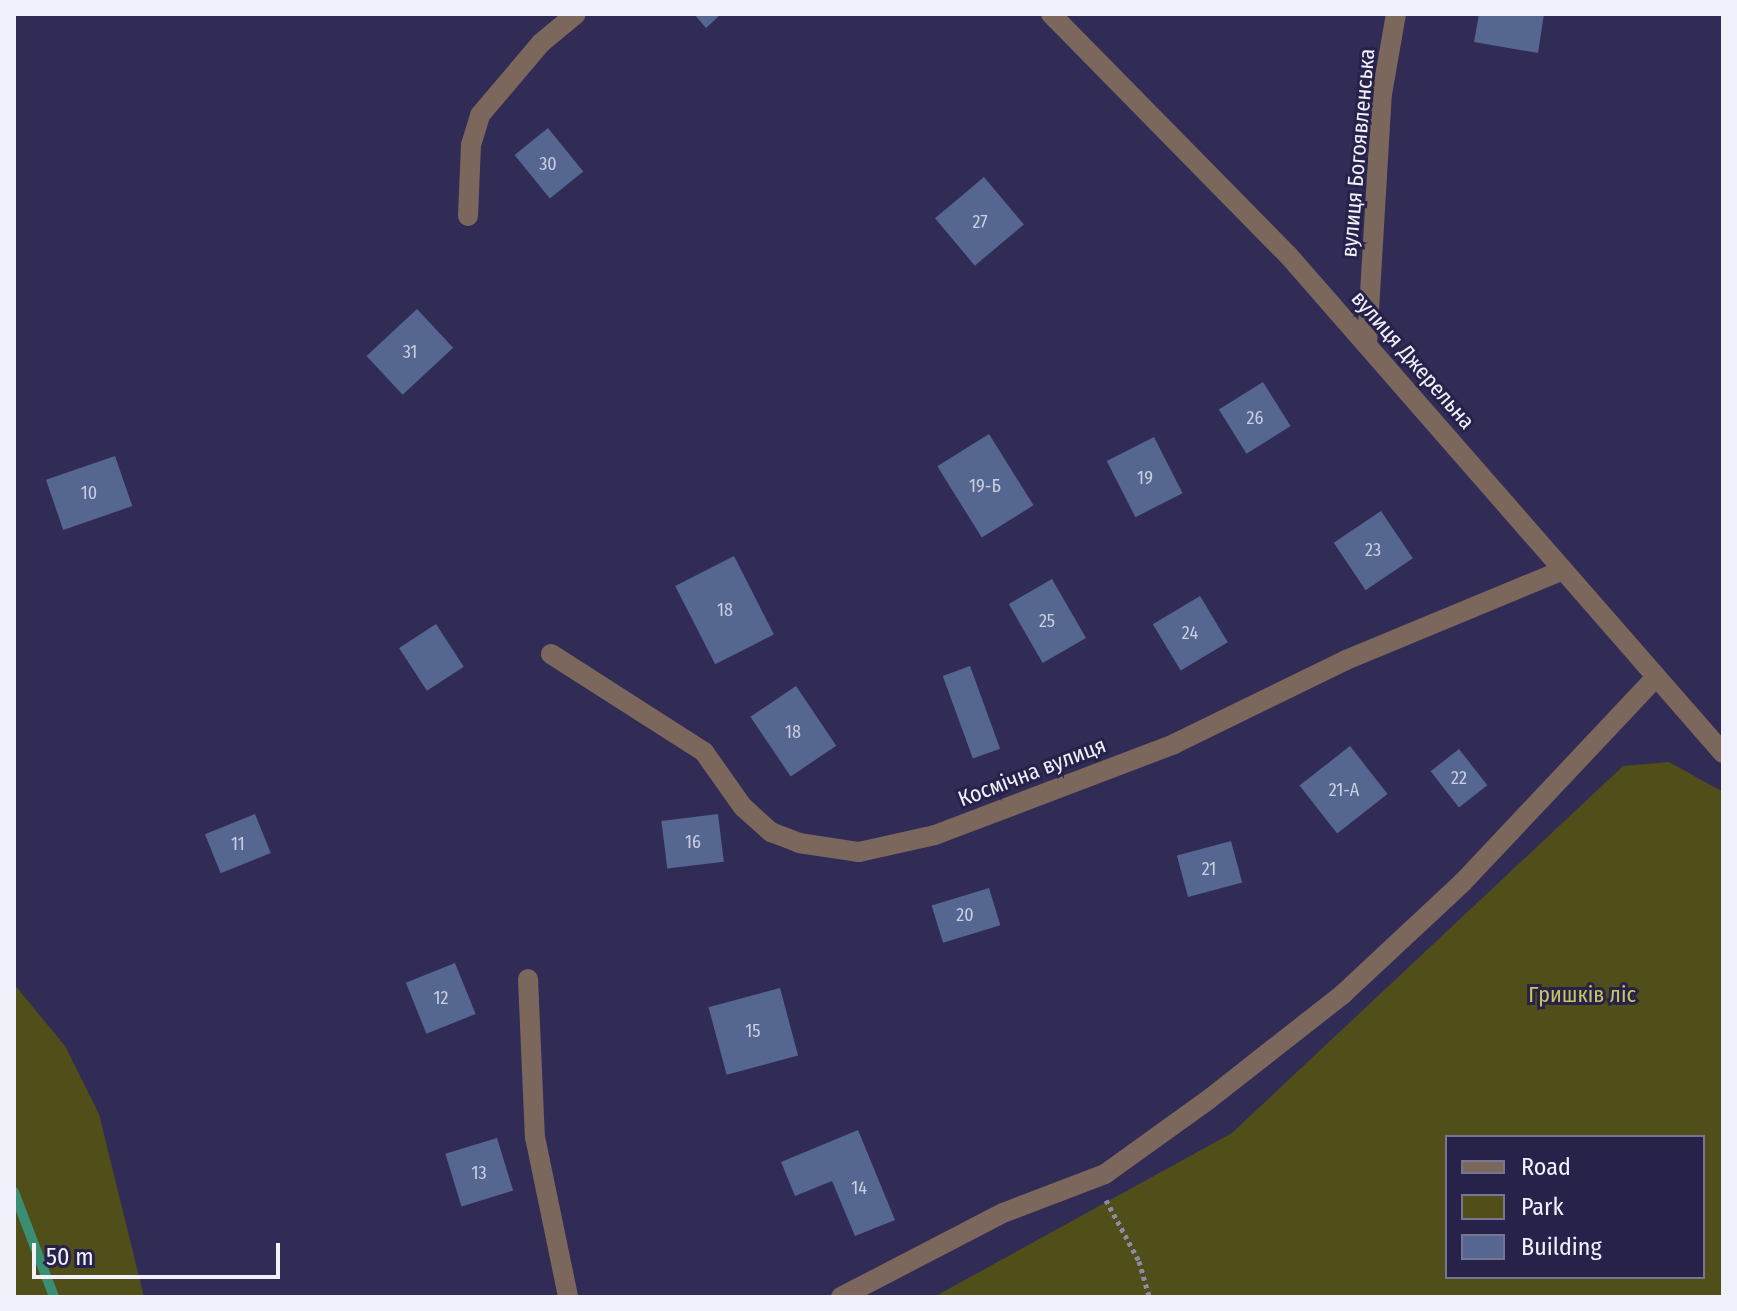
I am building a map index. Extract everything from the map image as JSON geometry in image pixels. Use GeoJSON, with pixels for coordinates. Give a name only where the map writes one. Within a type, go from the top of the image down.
{"type":"FeatureCollection","features":[{"type":"Feature","properties":{"kind":"street"},"geometry":{"type":"LineString","coordinates":[[468,216],[471,145],[480,115],[541,43],[576,14]]}},
{"type":"Feature","properties":{"kind":"street","name":"вулиця Джерельна"},"geometry":{"type":"LineString","coordinates":[[1051,14],[1367,344],[1723,753]]}},
{"type":"Feature","properties":{"kind":"street","name":"вулиця Богоявленська"},"geometry":{"type":"LineString","coordinates":[[1367,344],[1382,94],[1396,14]]}},
{"type":"Feature","properties":{"kind":"street","name":"Космічна вулиця"},"geometry":{"type":"LineString","coordinates":[[551,654],[704,752],[743,807],[771,832],[799,843],[859,852],[935,835],[1174,744],[1346,660],[1563,570]]}},
{"type":"Feature","properties":{"kind":"street"},"geometry":{"type":"LineString","coordinates":[[841,1297],[1003,1213],[1093,1179],[1208,1100],[1343,994],[1463,882],[1655,678]]}},
{"type":"Feature","properties":{"kind":"street"},"geometry":{"type":"LineString","coordinates":[[528,979],[535,1137],[568,1297]]}},
{"type":"Feature","properties":{"kind":"path"},"geometry":{"type":"LineString","coordinates":[[1093,1179],[1139,1261],[1149,1297]]}},
{"type":"Feature","properties":{"kind":"green space","name":"Гришків ліс"},"geometry":{"type":"Polygon","coordinates":[[[1669,762],[1723,792],[1723,1297],[934,1297],[1232,1133],[1623,766],[1669,762]]]}},
{"type":"Feature","properties":{"kind":"green space"},"geometry":{"type":"Polygon","coordinates":[[[14,984],[65,1046],[99,1114],[144,1297],[14,1297],[14,984]]]}},
{"type":"Feature","properties":{"kind":"building"},"geometry":{"type":"Polygon","coordinates":[[[694,14],[721,14],[706,28],[694,14]]]}},
{"type":"Feature","properties":{"kind":"building"},"geometry":{"type":"Polygon","coordinates":[[[1479,14],[1544,14],[1538,53],[1474,42],[1479,14]]]}},
{"type":"Feature","properties":{"kind":"building"},"geometry":{"type":"Polygon","coordinates":[[[548,128],[583,172],[550,199],[515,155],[548,128]]]}},
{"type":"Feature","properties":{"kind":"building"},"geometry":{"type":"Polygon","coordinates":[[[984,177],[1024,224],[975,266],[935,218],[984,177]]]}},
{"type":"Feature","properties":{"kind":"building"},"geometry":{"type":"Polygon","coordinates":[[[417,309],[453,348],[403,395],[367,356],[417,309]]]}},
{"type":"Feature","properties":{"kind":"building"},"geometry":{"type":"Polygon","coordinates":[[[1263,382],[1291,426],[1246,454],[1219,410],[1263,382]]]}},
{"type":"Feature","properties":{"kind":"building"},"geometry":{"type":"Polygon","coordinates":[[[989,434],[1034,505],[982,538],[937,466],[989,434]]]}},
{"type":"Feature","properties":{"kind":"building"},"geometry":{"type":"Polygon","coordinates":[[[1154,437],[1183,493],[1135,517],[1107,461],[1154,437]]]}},
{"type":"Feature","properties":{"kind":"building"},"geometry":{"type":"Polygon","coordinates":[[[115,456],[132,506],[63,530],[46,480],[115,456]]]}},
{"type":"Feature","properties":{"kind":"building"},"geometry":{"type":"Polygon","coordinates":[[[1381,511],[1413,558],[1366,590],[1334,543],[1381,511]]]}},
{"type":"Feature","properties":{"kind":"building"},"geometry":{"type":"Polygon","coordinates":[[[734,556],[774,634],[715,664],[675,586],[734,556]]]}},
{"type":"Feature","properties":{"kind":"building"},"geometry":{"type":"Polygon","coordinates":[[[1052,579],[1086,638],[1043,663],[1009,604],[1052,579]]]}},
{"type":"Feature","properties":{"kind":"building"},"geometry":{"type":"Polygon","coordinates":[[[1200,596],[1228,642],[1181,671],[1153,624],[1200,596]]]}},
{"type":"Feature","properties":{"kind":"building"},"geometry":{"type":"Polygon","coordinates":[[[436,624],[464,667],[427,691],[399,648],[436,624]]]}},
{"type":"Feature","properties":{"kind":"building"},"geometry":{"type":"Polygon","coordinates":[[[970,666],[1000,749],[973,759],[943,676],[970,666]]]}},
{"type":"Feature","properties":{"kind":"building"},"geometry":{"type":"Polygon","coordinates":[[[796,686],[836,746],[791,776],[750,717],[796,686]]]}},
{"type":"Feature","properties":{"kind":"building"},"geometry":{"type":"Polygon","coordinates":[[[1350,746],[1388,794],[1337,833],[1300,785],[1350,746]]]}},
{"type":"Feature","properties":{"kind":"building"},"geometry":{"type":"Polygon","coordinates":[[[1459,749],[1487,785],[1459,807],[1431,771],[1459,749]]]}},
{"type":"Feature","properties":{"kind":"building"},"geometry":{"type":"Polygon","coordinates":[[[255,814],[271,853],[221,873],[205,834],[255,814]]]}},
{"type":"Feature","properties":{"kind":"building"},"geometry":{"type":"Polygon","coordinates":[[[718,814],[724,862],[667,869],[661,821],[718,814]]]}},
{"type":"Feature","properties":{"kind":"building"},"geometry":{"type":"Polygon","coordinates":[[[1231,841],[1242,883],[1188,897],[1177,855],[1231,841]]]}},
{"type":"Feature","properties":{"kind":"building"},"geometry":{"type":"Polygon","coordinates":[[[989,888],[1000,925],[943,943],[932,906],[989,888]]]}},
{"type":"Feature","properties":{"kind":"building"},"geometry":{"type":"Polygon","coordinates":[[[455,963],[476,1014],[426,1034],[406,983],[455,963]]]}},
{"type":"Feature","properties":{"kind":"building"},"geometry":{"type":"Polygon","coordinates":[[[780,988],[798,1056],[727,1075],[709,1007],[780,988]]]}},
{"type":"Feature","properties":{"kind":"building"},"geometry":{"type":"Polygon","coordinates":[[[858,1130],[895,1220],[855,1236],[832,1181],[795,1196],[781,1162],[858,1130]]]}},
{"type":"Feature","properties":{"kind":"building"},"geometry":{"type":"Polygon","coordinates":[[[497,1138],[513,1191],[461,1206],[445,1154],[497,1138]]]}},
{"type":"Feature","properties":{"kind":"waterway"},"geometry":{"type":"LineString","coordinates":[[14,1192],[54,1297]]}}]}
